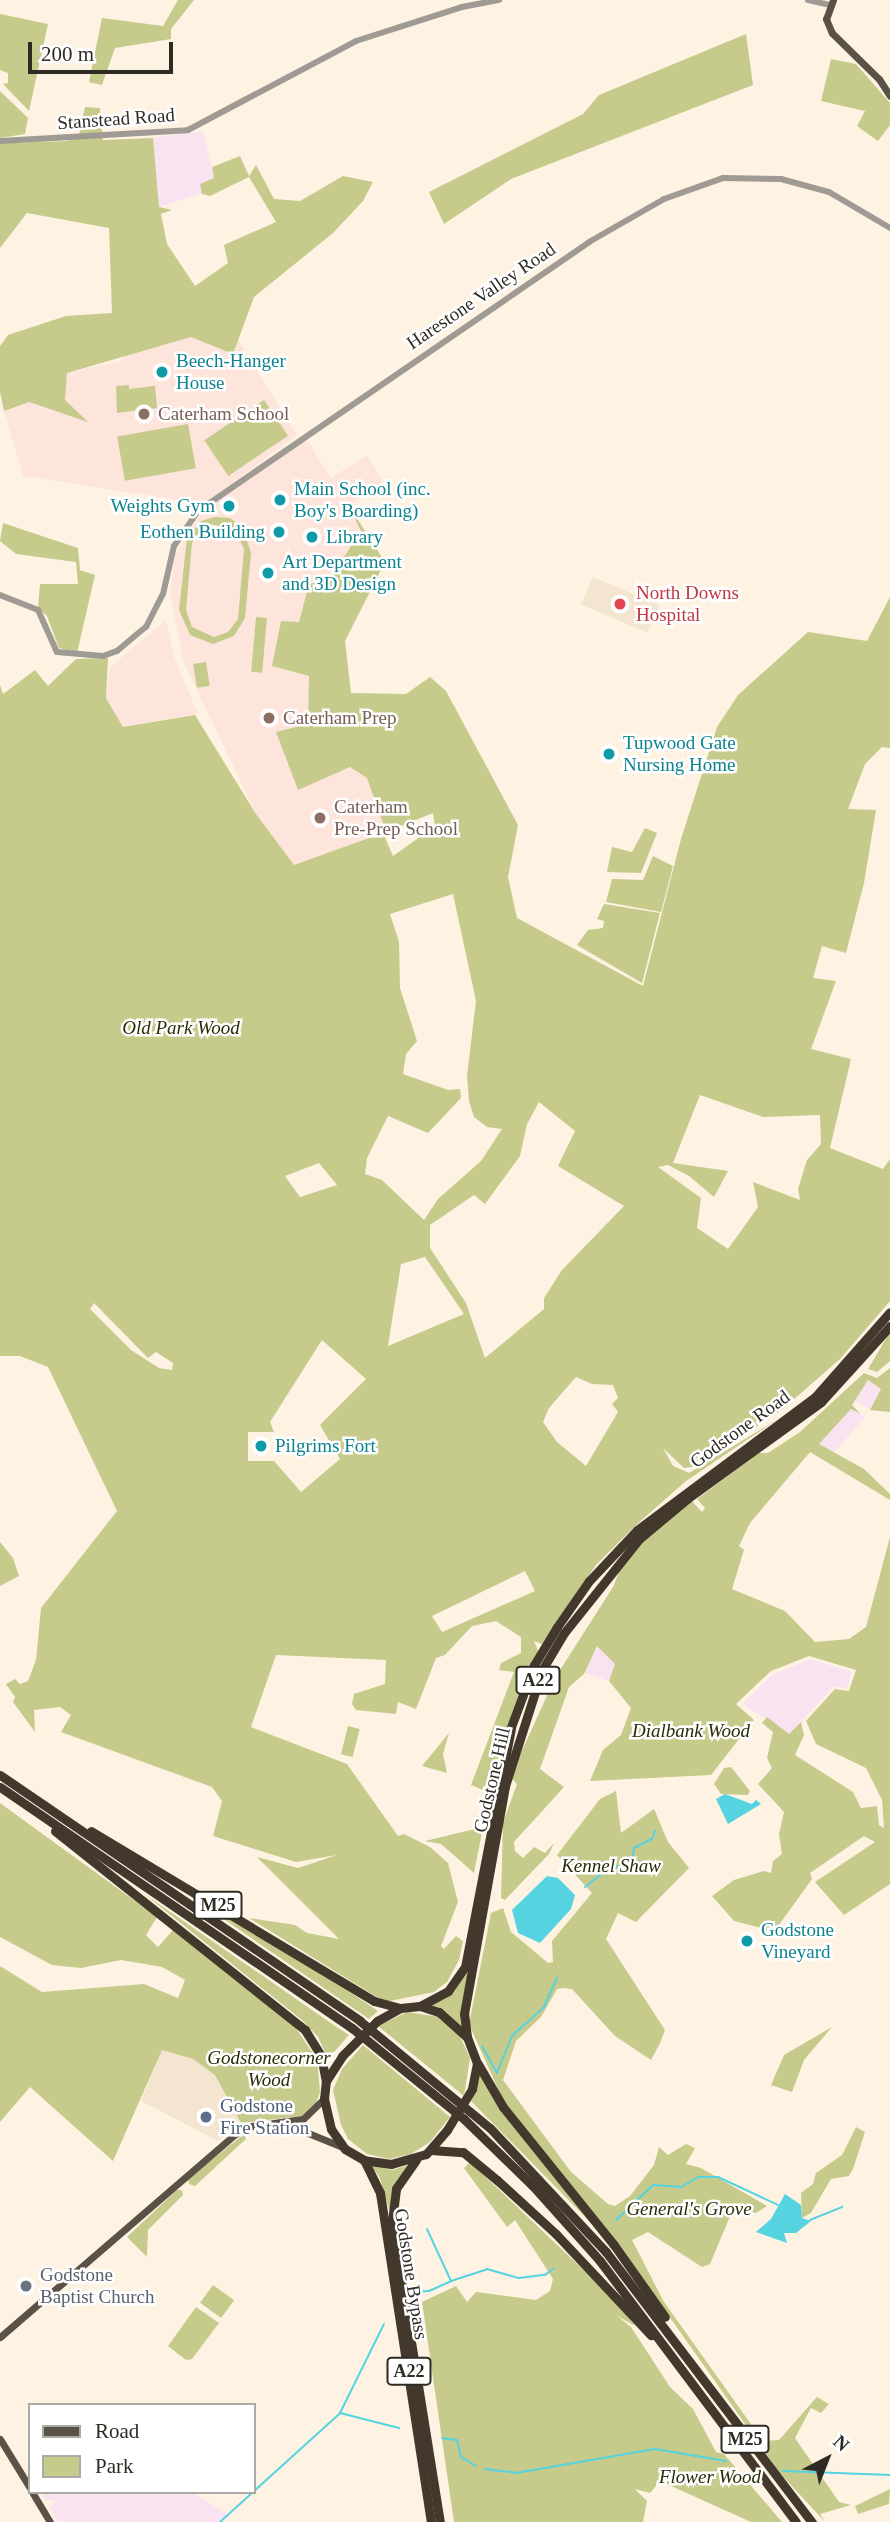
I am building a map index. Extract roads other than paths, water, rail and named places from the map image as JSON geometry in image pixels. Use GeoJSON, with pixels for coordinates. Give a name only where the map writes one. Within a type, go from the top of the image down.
{"type":"FeatureCollection","features":[{"type":"Feature","properties":{"kind":"highway","name":"Godstone Road"},"geometry":{"type":"LineString","coordinates":[[602,1566],[661,1508],[815,1396],[890,1312]]}},
{"type":"Feature","properties":{"kind":"highway","name":"Godstone Road"},"geometry":{"type":"LineString","coordinates":[[622,1557],[688,1498],[821,1402],[890,1326]]}},
{"type":"Feature","properties":{"kind":"highway","name":"Godstone Hill"},"geometry":{"type":"LineString","coordinates":[[467,2038],[464,2014],[505,1786],[520,1733],[542,1670],[564,1633],[622,1557]]}},
{"type":"Feature","properties":{"kind":"highway","name":"Godstone Hill"},"geometry":{"type":"LineString","coordinates":[[420,2006],[449,1991],[465,1967],[511,1727],[534,1665],[602,1566]]}},
{"type":"Feature","properties":{"kind":"highway","name":"M25"},"geometry":{"type":"LineString","coordinates":[[0,1775],[360,2021],[470,2109],[576,2216],[684,2352],[812,2522]]}},
{"type":"Feature","properties":{"kind":"highway","name":"M25"},"geometry":{"type":"LineString","coordinates":[[0,1787],[352,2028],[464,2119],[567,2223],[796,2522]]}},
{"type":"Feature","properties":{"kind":"highway","name":"M25"},"geometry":{"type":"LineString","coordinates":[[13,1796],[304,2030],[321,2056],[326,2081]]}},
{"type":"Feature","properties":{"kind":"highway","name":"M25"},"geometry":{"type":"LineString","coordinates":[[35,1799],[374,2001],[400,2008]]}},
{"type":"Feature","properties":{"kind":"highway"},"geometry":{"type":"LineString","coordinates":[[420,2006],[454,2023],[467,2038],[477,2063],[468,2096],[431,2150],[418,2158],[391,2164],[364,2160],[345,2149],[331,2129],[324,2099],[326,2081],[351,2044],[381,2018],[400,2008],[420,2006]]}},
{"type":"Feature","properties":{"kind":"highway","name":"M25"},"geometry":{"type":"LineString","coordinates":[[477,2063],[503,2107],[635,2275],[684,2352]]}},
{"type":"Feature","properties":{"kind":"highway","name":"M25"},"geometry":{"type":"LineString","coordinates":[[431,2150],[463,2152],[497,2180],[581,2259],[671,2356]]}},
{"type":"Feature","properties":{"kind":"highway","name":"Godstone Bypass"},"geometry":{"type":"LineString","coordinates":[[418,2158],[396,2189],[392,2223],[440,2522]]}},
{"type":"Feature","properties":{"kind":"highway","name":"Godstone Bypass"},"geometry":{"type":"LineString","coordinates":[[364,2160],[380,2193],[431,2522]]}},
{"type":"Feature","properties":{"kind":"main road"},"geometry":{"type":"LineString","coordinates":[[831,2],[826,19],[832,33],[879,79],[890,96]]}},
{"type":"Feature","properties":{"kind":"main road"},"geometry":{"type":"LineString","coordinates":[[0,2337],[235,2134],[252,2126],[309,2116],[324,2099]]}},
{"type":"Feature","properties":{"kind":"main road"},"geometry":{"type":"LineString","coordinates":[[281,2122],[345,2149]]}},
{"type":"Feature","properties":{"kind":"main road"},"geometry":{"type":"LineString","coordinates":[[0,2439],[28,2485]]}},
{"type":"Feature","properties":{"kind":"main road"},"geometry":{"type":"LineString","coordinates":[[33,2494],[50,2522]]}},
{"type":"Feature","properties":{"kind":"street","name":"Stanstead Road"},"geometry":{"type":"LineString","coordinates":[[0,141],[188,130],[356,41],[461,7],[499,0]]}},
{"type":"Feature","properties":{"kind":"street"},"geometry":{"type":"LineString","coordinates":[[808,0],[831,2]]}},
{"type":"Feature","properties":{"kind":"street","name":"Harestone Valley Road"},"geometry":{"type":"LineString","coordinates":[[0,596],[38,610],[57,652],[103,656],[138,636],[163,594],[174,546],[198,511],[589,242],[664,199],[723,178],[781,178],[829,192],[890,228]]}},
{"type":"Feature","properties":{"kind":"water"},"geometry":{"type":"Polygon","coordinates":[[[725,1794],[752,1804],[756,1800],[761,1804],[728,1824],[716,1799],[725,1794]]]}},
{"type":"Feature","properties":{"kind":"water"},"geometry":{"type":"Polygon","coordinates":[[[547,1876],[558,1878],[575,1895],[571,1909],[540,1943],[518,1933],[512,1910],[547,1876]]]}},
{"type":"Feature","properties":{"kind":"water"},"geometry":{"type":"Polygon","coordinates":[[[785,2194],[801,2205],[802,2218],[811,2221],[796,2233],[784,2233],[787,2243],[756,2232],[771,2219],[785,2194]]]}},
{"type":"Feature","properties":{"kind":"waterway"},"geometry":{"type":"LineString","coordinates":[[585,1887],[608,1869],[632,1862],[634,1848],[652,1839],[655,1831]]}},
{"type":"Feature","properties":{"kind":"waterway"},"geometry":{"type":"LineString","coordinates":[[482,2046],[497,2073],[512,2036],[544,2007],[557,1978]]}},
{"type":"Feature","properties":{"kind":"waterway"},"geometry":{"type":"LineString","coordinates":[[616,2220],[653,2185],[681,2187],[698,2177],[718,2177],[778,2205]]}},
{"type":"Feature","properties":{"kind":"waterway"},"geometry":{"type":"LineString","coordinates":[[810,2220],[842,2207]]}},
{"type":"Feature","properties":{"kind":"waterway"},"geometry":{"type":"LineString","coordinates":[[415,2292],[429,2291],[451,2281],[427,2229]]}},
{"type":"Feature","properties":{"kind":"waterway"},"geometry":{"type":"LineString","coordinates":[[451,2281],[487,2269],[519,2278],[545,2275],[554,2268]]}},
{"type":"Feature","properties":{"kind":"waterway"},"geometry":{"type":"LineString","coordinates":[[340,2413],[384,2324]]}},
{"type":"Feature","properties":{"kind":"waterway"},"geometry":{"type":"LineString","coordinates":[[256,2489],[340,2413],[399,2428]]}},
{"type":"Feature","properties":{"kind":"waterway"},"geometry":{"type":"LineString","coordinates":[[442,2438],[457,2440],[461,2457],[476,2466]]}},
{"type":"Feature","properties":{"kind":"waterway"},"geometry":{"type":"LineString","coordinates":[[485,2469],[516,2473],[655,2449],[726,2461]]}},
{"type":"Feature","properties":{"kind":"waterway"},"geometry":{"type":"LineString","coordinates":[[783,2471],[890,2475]]}},
{"type":"Feature","properties":{"kind":"waterway"},"geometry":{"type":"LineString","coordinates":[[220,2522],[251,2494]]}},
{"type":"Feature","properties":{"kind":"place","name":"Beech-Hanger House"},"geometry":{"type":"Point","coordinates":[162,372]}},
{"type":"Feature","properties":{"kind":"place","name":"Caterham School"},"geometry":{"type":"Point","coordinates":[144,414]}},
{"type":"Feature","properties":{"kind":"place","name":"Main School (inc. Boy's Boarding)"},"geometry":{"type":"Point","coordinates":[280,500]}},
{"type":"Feature","properties":{"kind":"place","name":"Weights Gym"},"geometry":{"type":"Point","coordinates":[229,506]}},
{"type":"Feature","properties":{"kind":"place","name":"Eothen Building"},"geometry":{"type":"Point","coordinates":[279,532]}},
{"type":"Feature","properties":{"kind":"place","name":"Library"},"geometry":{"type":"Point","coordinates":[312,537]}},
{"type":"Feature","properties":{"kind":"place","name":"Art Department and 3D Design"},"geometry":{"type":"Point","coordinates":[268,573]}},
{"type":"Feature","properties":{"kind":"place","name":"North Downs Hospital"},"geometry":{"type":"Point","coordinates":[620,604]}},
{"type":"Feature","properties":{"kind":"place","name":"Caterham Prep"},"geometry":{"type":"Point","coordinates":[269,718]}},
{"type":"Feature","properties":{"kind":"place","name":"Tupwood Gate Nursing Home"},"geometry":{"type":"Point","coordinates":[609,754]}},
{"type":"Feature","properties":{"kind":"place","name":"Caterham Pre-Prep School"},"geometry":{"type":"Point","coordinates":[320,818]}},
{"type":"Feature","properties":{"kind":"place","name":"Pilgrims Fort"},"geometry":{"type":"Point","coordinates":[261,1446]}},
{"type":"Feature","properties":{"kind":"place","name":"Godstone Vineyard"},"geometry":{"type":"Point","coordinates":[747,1941]}},
{"type":"Feature","properties":{"kind":"place","name":"Godstone Fire Station"},"geometry":{"type":"Point","coordinates":[206,2117]}},
{"type":"Feature","properties":{"kind":"place","name":"Godstone Baptist Church"},"geometry":{"type":"Point","coordinates":[26,2286]}},
{"type":"Feature","properties":{"kind":"park label","name":"Old Park Wood"},"geometry":{"type":"Point","coordinates":[181,1028]}},
{"type":"Feature","properties":{"kind":"park label","name":"Dialbank Wood"},"geometry":{"type":"Point","coordinates":[691,1731]}},
{"type":"Feature","properties":{"kind":"park label","name":"Kennel Shaw"},"geometry":{"type":"Point","coordinates":[611,1866]}},
{"type":"Feature","properties":{"kind":"park label","name":"Godstonecorner Wood"},"geometry":{"type":"Point","coordinates":[269,2069]}},
{"type":"Feature","properties":{"kind":"park label","name":"General's Grove"},"geometry":{"type":"Point","coordinates":[689,2209]}},
{"type":"Feature","properties":{"kind":"park label","name":"Flower Wood"},"geometry":{"type":"Point","coordinates":[710,2477]}}]}
